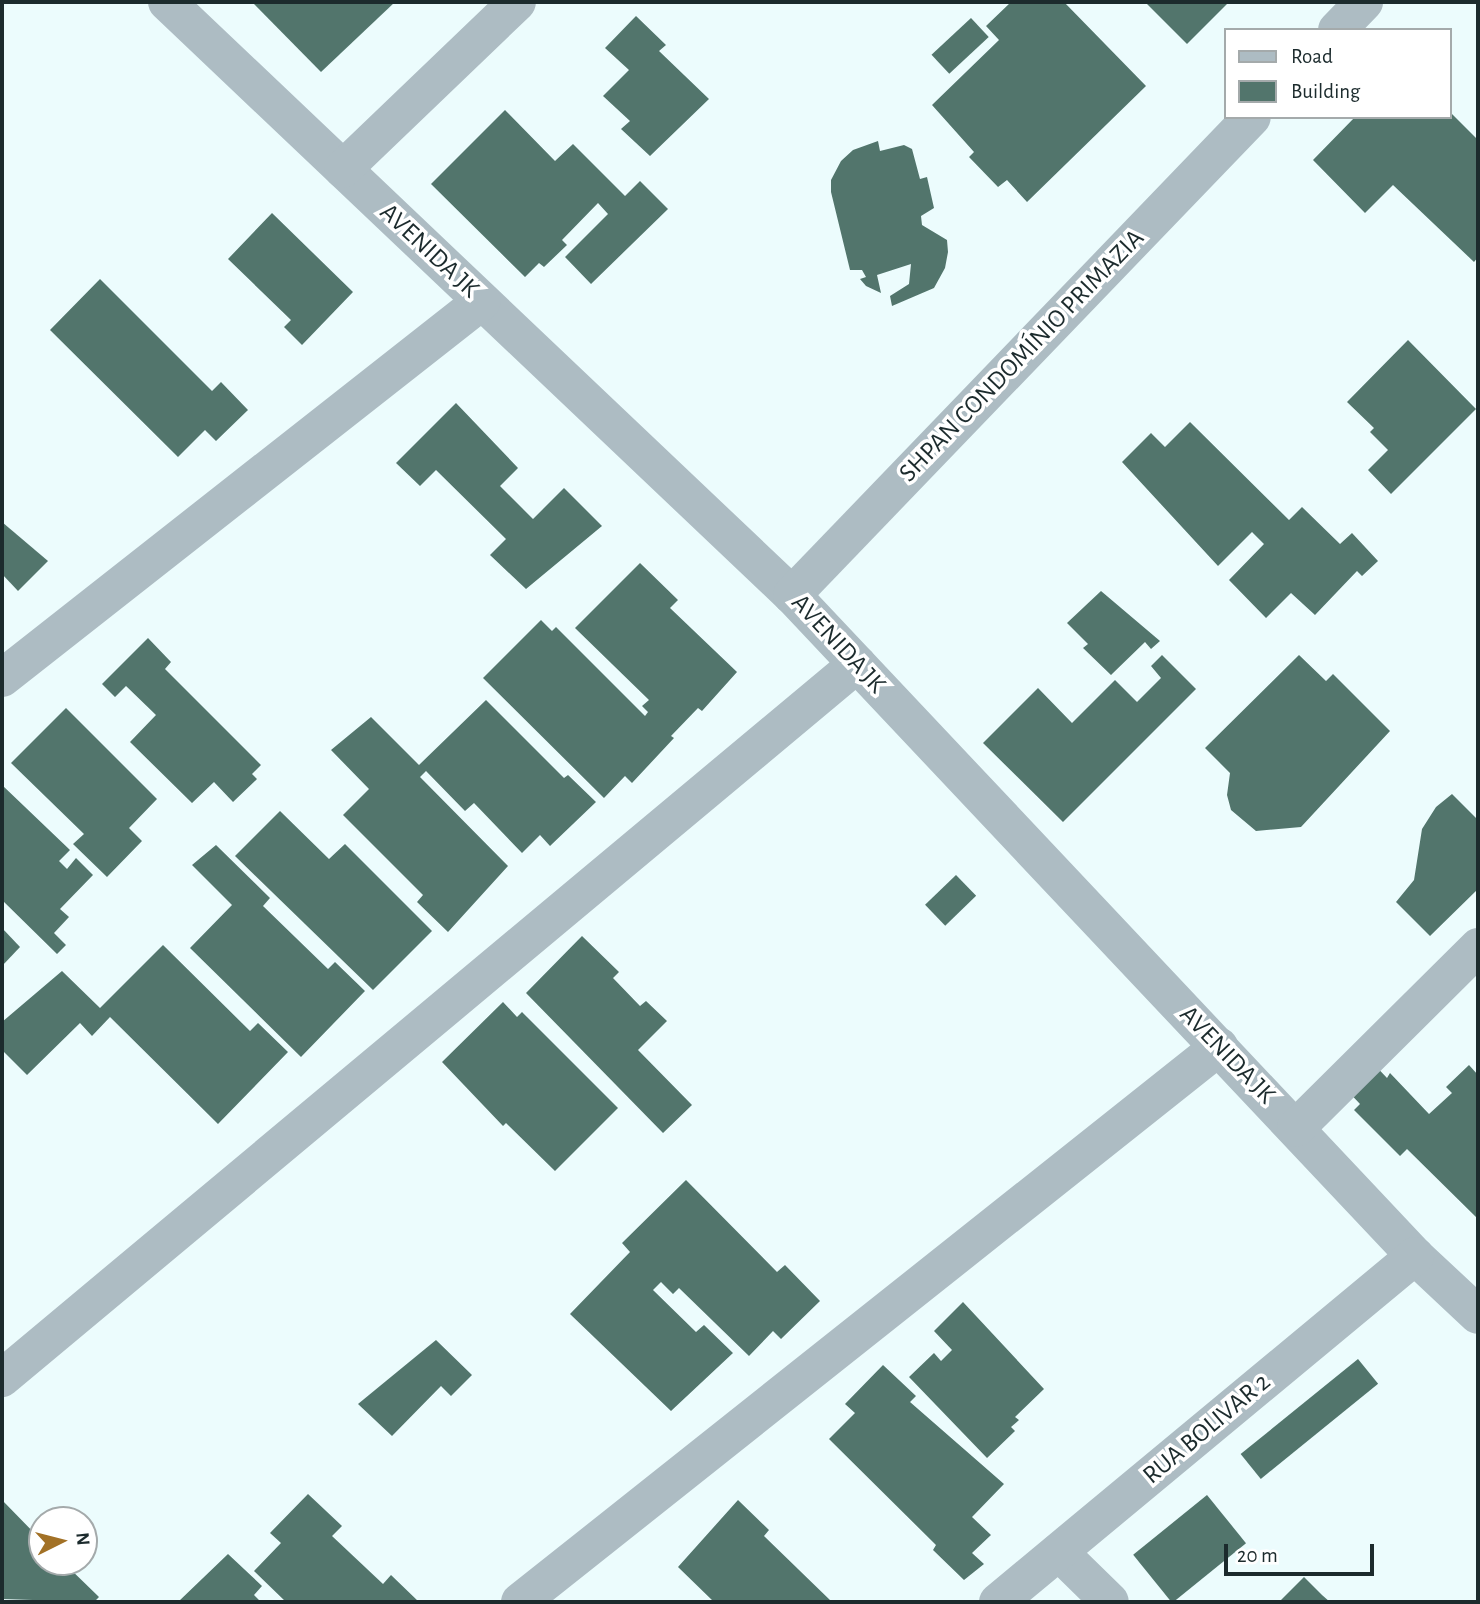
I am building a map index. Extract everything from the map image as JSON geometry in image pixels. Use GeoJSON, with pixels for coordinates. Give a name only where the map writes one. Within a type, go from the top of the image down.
{"type":"FeatureCollection","features":[{"type":"Feature","properties":{"kind":"street","name":"AVENIDA JK"},"geometry":{"type":"LineString","coordinates":[[167,2],[792,595],[1415,1256],[1478,1315]]}},
{"type":"Feature","properties":{"kind":"street"},"geometry":{"type":"LineString","coordinates":[[343,169],[517,2]]}},
{"type":"Feature","properties":{"kind":"street"},"geometry":{"type":"LineString","coordinates":[[1339,28],[1364,2]]}},
{"type":"Feature","properties":{"kind":"street","name":"SHPAN CONDOMÍNIO PRIMAZIA"},"geometry":{"type":"LineString","coordinates":[[792,595],[1250,119]]}},
{"type":"Feature","properties":{"kind":"street"},"geometry":{"type":"LineString","coordinates":[[2,678],[482,301]]}},
{"type":"Feature","properties":{"kind":"street"},"geometry":{"type":"LineString","coordinates":[[2,1378],[857,664]]}},
{"type":"Feature","properties":{"kind":"street"},"geometry":{"type":"LineString","coordinates":[[1296,1128],[1478,947]]}},
{"type":"Feature","properties":{"kind":"street"},"geometry":{"type":"LineString","coordinates":[[520,1602],[1219,1047]]}},
{"type":"Feature","properties":{"kind":"street","name":"RUA BOLIVAR 2"},"geometry":{"type":"LineString","coordinates":[[998,1602],[1415,1256]]}},
{"type":"Feature","properties":{"kind":"street"},"geometry":{"type":"LineString","coordinates":[[1059,1552],[1110,1602]]}},
{"type":"Feature","properties":{"kind":"building"},"geometry":{"type":"Polygon","coordinates":[[[395,2],[321,72],[254,4],[395,2]]]}},
{"type":"Feature","properties":{"kind":"building"},"geometry":{"type":"Polygon","coordinates":[[[1011,2],[1064,2],[1146,86],[1027,202],[1007,180],[998,187],[969,157],[974,152],[932,105],[999,40],[986,26],[1011,2]]]}},
{"type":"Feature","properties":{"kind":"building"},"geometry":{"type":"Polygon","coordinates":[[[1145,2],[1229,2],[1187,44],[1145,2]]]}},
{"type":"Feature","properties":{"kind":"building"},"geometry":{"type":"Polygon","coordinates":[[[636,16],[666,45],[659,51],[709,99],[650,156],[621,129],[630,121],[603,96],[629,70],[605,48],[636,16]]]}},
{"type":"Feature","properties":{"kind":"building"},"geometry":{"type":"Polygon","coordinates":[[[971,18],[989,37],[949,74],[932,55],[971,18]]]}},
{"type":"Feature","properties":{"kind":"building"},"geometry":{"type":"Polygon","coordinates":[[[505,110],[555,161],[573,144],[625,196],[640,181],[668,209],[591,284],[565,257],[608,214],[598,203],[562,240],[567,245],[544,267],[539,263],[525,277],[431,184],[505,110]]]}},
{"type":"Feature","properties":{"kind":"building"},"geometry":{"type":"Polygon","coordinates":[[[1452,114],[1478,140],[1478,257],[1474,262],[1393,185],[1365,213],[1313,160],[1353,119],[1452,119],[1452,114]]]}},
{"type":"Feature","properties":{"kind":"building"},"geometry":{"type":"Polygon","coordinates":[[[878,141],[880,151],[904,145],[912,149],[920,179],[927,177],[934,208],[921,216],[922,225],[947,240],[945,268],[934,288],[892,306],[890,296],[909,284],[911,264],[877,275],[881,293],[866,286],[860,279],[866,277],[862,270],[850,270],[831,192],[831,180],[841,161],[853,150],[878,141]]]}},
{"type":"Feature","properties":{"kind":"building"},"geometry":{"type":"Polygon","coordinates":[[[272,213],[353,292],[302,345],[284,327],[291,320],[228,259],[272,213]]]}},
{"type":"Feature","properties":{"kind":"building"},"geometry":{"type":"Polygon","coordinates":[[[100,279],[212,391],[221,382],[248,410],[216,441],[205,430],[178,457],[50,330],[100,279]]]}},
{"type":"Feature","properties":{"kind":"building"},"geometry":{"type":"Polygon","coordinates":[[[1408,340],[1476,409],[1391,494],[1368,470],[1388,450],[1370,432],[1374,428],[1347,402],[1408,340]]]}},
{"type":"Feature","properties":{"kind":"building"},"geometry":{"type":"Polygon","coordinates":[[[456,403],[518,468],[500,486],[533,519],[564,488],[602,526],[526,589],[490,555],[506,539],[436,470],[420,486],[396,463],[456,403]]]}},
{"type":"Feature","properties":{"kind":"building"},"geometry":{"type":"Polygon","coordinates":[[[1190,422],[1289,520],[1302,507],[1340,544],[1352,533],[1378,561],[1362,576],[1357,571],[1315,615],[1291,593],[1266,618],[1229,580],[1264,544],[1252,532],[1218,566],[1122,462],[1151,433],[1165,447],[1190,422]]]}},
{"type":"Feature","properties":{"kind":"building"},"geometry":{"type":"Polygon","coordinates":[[[2,522],[48,561],[18,591],[2,574],[2,522]]]}},
{"type":"Feature","properties":{"kind":"building"},"geometry":{"type":"Polygon","coordinates":[[[640,563],[678,600],[670,608],[737,672],[702,711],[698,708],[671,736],[674,738],[632,783],[625,776],[604,798],[483,678],[541,620],[552,631],[556,627],[645,716],[648,712],[642,706],[649,700],[575,628],[640,563]]]}},
{"type":"Feature","properties":{"kind":"building"},"geometry":{"type":"Polygon","coordinates":[[[1101,591],[1160,641],[1151,649],[1145,642],[1111,675],[1083,648],[1088,644],[1067,623],[1101,591]]]}},
{"type":"Feature","properties":{"kind":"building"},"geometry":{"type":"Polygon","coordinates":[[[148,638],[171,662],[165,669],[261,765],[252,774],[257,779],[233,802],[214,782],[192,803],[130,742],[156,715],[126,686],[115,697],[102,684],[148,638]]]}},
{"type":"Feature","properties":{"kind":"building"},"geometry":{"type":"Polygon","coordinates":[[[1162,655],[1196,689],[1063,822],[983,743],[1038,688],[1072,723],[1115,680],[1137,702],[1161,678],[1151,666],[1162,655]]]}},
{"type":"Feature","properties":{"kind":"building"},"geometry":{"type":"Polygon","coordinates":[[[1299,655],[1326,681],[1333,674],[1390,731],[1301,827],[1256,831],[1231,810],[1227,795],[1230,773],[1205,748],[1299,655]]]}},
{"type":"Feature","properties":{"kind":"building"},"geometry":{"type":"Polygon","coordinates":[[[486,700],[564,778],[568,775],[596,802],[550,846],[540,835],[522,853],[474,803],[465,811],[426,771],[420,777],[508,866],[448,932],[417,902],[423,895],[343,815],[369,789],[331,750],[371,717],[419,765],[486,700]]]}},
{"type":"Feature","properties":{"kind":"building"},"geometry":{"type":"Polygon","coordinates":[[[66,708],[157,799],[129,828],[142,841],[107,877],[73,844],[84,834],[11,763],[66,708]]]}},
{"type":"Feature","properties":{"kind":"building"},"geometry":{"type":"Polygon","coordinates":[[[2,785],[70,850],[59,861],[67,869],[76,858],[93,875],[60,909],[69,917],[54,933],[66,945],[57,954],[2,900],[2,785]]]}},
{"type":"Feature","properties":{"kind":"building"},"geometry":{"type":"Polygon","coordinates":[[[1452,794],[1478,820],[1478,889],[1430,936],[1396,902],[1414,880],[1422,829],[1436,807],[1452,794]]]}},
{"type":"Feature","properties":{"kind":"building"},"geometry":{"type":"Polygon","coordinates":[[[280,811],[329,859],[345,844],[432,931],[373,990],[235,856],[280,811]]]}},
{"type":"Feature","properties":{"kind":"building"},"geometry":{"type":"Polygon","coordinates":[[[216,845],[270,898],[263,906],[328,969],[335,962],[365,991],[301,1057],[190,948],[232,905],[192,865],[216,845]]]}},
{"type":"Feature","properties":{"kind":"building"},"geometry":{"type":"Polygon","coordinates":[[[956,875],[976,896],[945,926],[925,905],[956,875]]]}},
{"type":"Feature","properties":{"kind":"building"},"geometry":{"type":"Polygon","coordinates":[[[2,928],[20,947],[2,966],[2,928]]]}},
{"type":"Feature","properties":{"kind":"building"},"geometry":{"type":"Polygon","coordinates":[[[582,936],[619,972],[613,978],[640,1006],[646,1001],[667,1021],[638,1050],[692,1105],[663,1133],[526,993],[582,936]]]}},
{"type":"Feature","properties":{"kind":"building"},"geometry":{"type":"Polygon","coordinates":[[[163,945],[250,1031],[258,1023],[288,1052],[218,1124],[110,1017],[92,1036],[80,1023],[27,1075],[2,1050],[2,1022],[62,971],[100,1008],[163,945]]]}},
{"type":"Feature","properties":{"kind":"building"},"geometry":{"type":"Polygon","coordinates":[[[503,1002],[517,1017],[522,1012],[618,1108],[555,1171],[506,1123],[503,1126],[442,1062],[503,1002]]]}},
{"type":"Feature","properties":{"kind":"building"},"geometry":{"type":"Polygon","coordinates":[[[1369,1059],[1387,1078],[1390,1073],[1429,1114],[1452,1093],[1446,1087],[1469,1065],[1478,1075],[1478,1219],[1407,1149],[1400,1156],[1354,1110],[1360,1104],[1343,1086],[1369,1059]]]}},
{"type":"Feature","properties":{"kind":"building"},"geometry":{"type":"Polygon","coordinates":[[[686,1180],[777,1272],[785,1265],[820,1301],[781,1339],[773,1331],[749,1356],[679,1288],[673,1294],[661,1282],[653,1290],[696,1332],[704,1325],[733,1353],[671,1411],[570,1314],[630,1252],[622,1243],[686,1180]]]}},
{"type":"Feature","properties":{"kind":"building"},"geometry":{"type":"Polygon","coordinates":[[[963,1302],[1044,1389],[1015,1417],[1019,1420],[1011,1427],[1015,1431],[987,1458],[909,1377],[934,1353],[941,1361],[952,1350],[934,1331],[963,1302]]]}},
{"type":"Feature","properties":{"kind":"building"},"geometry":{"type":"Polygon","coordinates":[[[436,1340],[472,1375],[451,1396],[441,1386],[392,1436],[358,1404],[436,1340]]]}},
{"type":"Feature","properties":{"kind":"building"},"geometry":{"type":"Polygon","coordinates":[[[1358,1359],[1378,1384],[1261,1479],[1241,1454],[1358,1359]]]}},
{"type":"Feature","properties":{"kind":"building"},"geometry":{"type":"Polygon","coordinates":[[[883,1365],[916,1396],[910,1402],[1004,1484],[972,1517],[991,1535],[972,1553],[984,1564],[964,1580],[933,1550],[936,1545],[829,1439],[855,1413],[845,1404],[883,1365]]]}},
{"type":"Feature","properties":{"kind":"building"},"geometry":{"type":"Polygon","coordinates":[[[308,1494],[342,1526],[332,1536],[383,1584],[391,1575],[419,1602],[286,1602],[254,1571],[281,1543],[270,1533],[308,1494]]]}},
{"type":"Feature","properties":{"kind":"building"},"geometry":{"type":"Polygon","coordinates":[[[1207,1495],[1246,1543],[1173,1602],[1133,1555],[1207,1495]]]}},
{"type":"Feature","properties":{"kind":"building"},"geometry":{"type":"Polygon","coordinates":[[[2,1500],[28,1527],[28,1576],[77,1576],[99,1597],[94,1602],[2,1599],[2,1500]]]}},
{"type":"Feature","properties":{"kind":"building"},"geometry":{"type":"Polygon","coordinates":[[[738,1500],[769,1530],[764,1536],[832,1602],[714,1602],[678,1567],[738,1500]]]}},
{"type":"Feature","properties":{"kind":"building"},"geometry":{"type":"Polygon","coordinates":[[[228,1554],[262,1586],[254,1595],[261,1602],[178,1602],[228,1554]]]}},
{"type":"Feature","properties":{"kind":"building"},"geometry":{"type":"Polygon","coordinates":[[[1304,1577],[1322,1595],[1330,1602],[1279,1602],[1304,1577]]]}}]}
